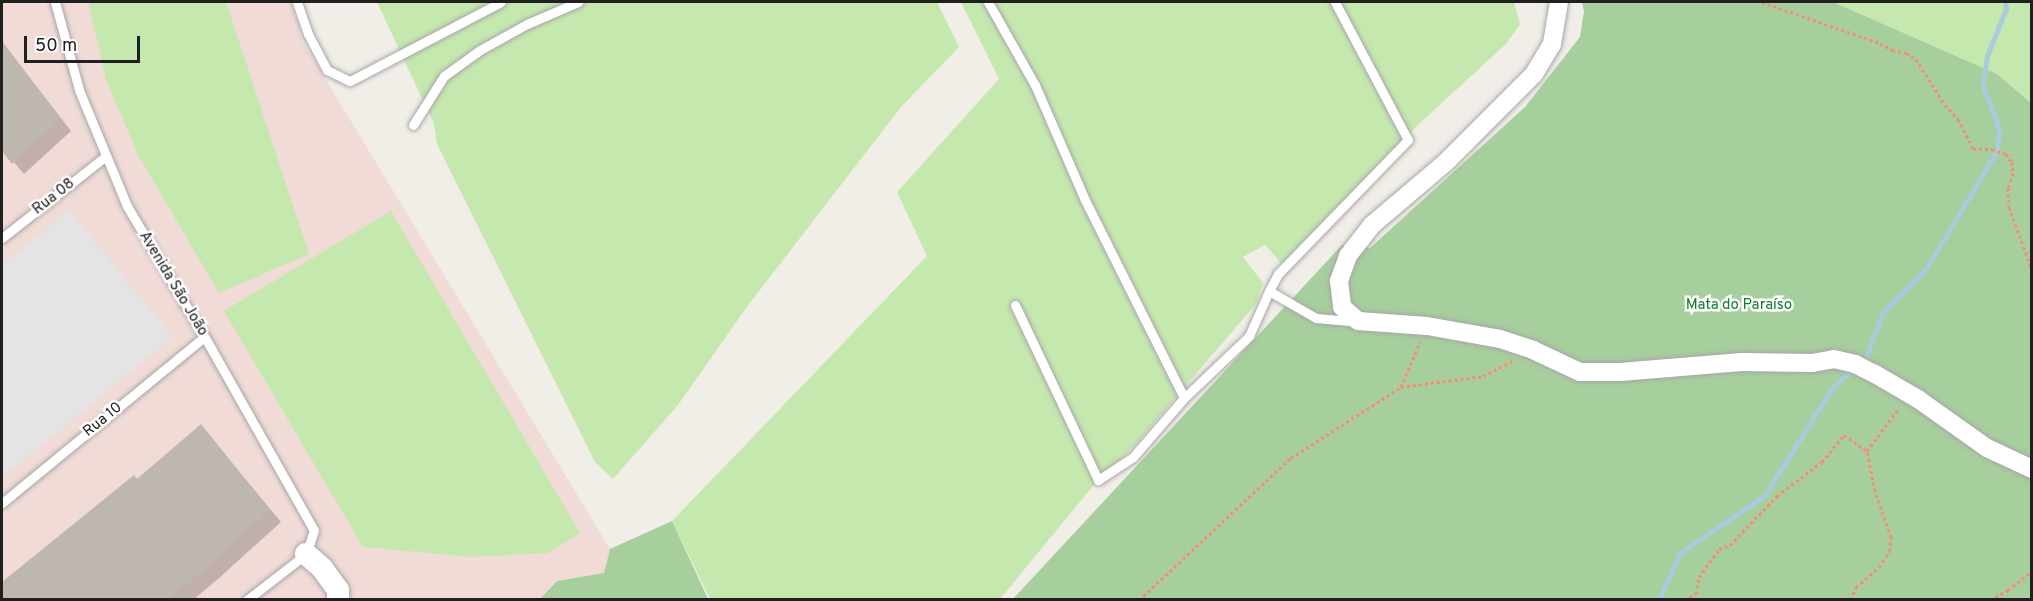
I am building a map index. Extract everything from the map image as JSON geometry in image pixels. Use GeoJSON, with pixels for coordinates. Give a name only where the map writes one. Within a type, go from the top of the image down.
{"type":"FeatureCollection","features":[{"type":"Feature","properties":{"kind":"street"},"geometry":{"type":"LineString","coordinates":[[1559,2],[1552,44],[1534,74],[1445,163],[1372,225],[1348,256],[1339,281],[1342,307],[1358,321],[1427,326],[1500,339],[1533,350],[1580,372],[1620,372],[1742,362],[1812,363],[1834,359],[1858,365],[1910,394],[1987,448],[2031,469]]}},
{"type":"Feature","properties":{"kind":"street"},"geometry":{"type":"LineString","coordinates":[[306,554],[322,568],[338,590],[338,600]]}},
{"type":"Feature","properties":{"kind":"lane","name":"Avenida São João"},"geometry":{"type":"LineString","coordinates":[[55,2],[79,90],[127,206],[314,530],[306,554]]}},
{"type":"Feature","properties":{"kind":"lane"},"geometry":{"type":"LineString","coordinates":[[297,2],[308,34],[327,70],[350,81],[501,2]]}},
{"type":"Feature","properties":{"kind":"lane"},"geometry":{"type":"LineString","coordinates":[[413,125],[444,76],[480,50],[527,24],[578,2]]}},
{"type":"Feature","properties":{"kind":"lane"},"geometry":{"type":"LineString","coordinates":[[988,2],[1035,85],[1085,200],[1184,398]]}},
{"type":"Feature","properties":{"kind":"lane"},"geometry":{"type":"LineString","coordinates":[[1015,304],[1098,480],[1133,457],[1184,398],[1249,336],[1278,274],[1408,140],[1335,2]]}},
{"type":"Feature","properties":{"kind":"lane","name":"Rua 08"},"geometry":{"type":"LineString","coordinates":[[2,238],[106,156]]}},
{"type":"Feature","properties":{"kind":"lane"},"geometry":{"type":"LineString","coordinates":[[1269,291],[1316,318],[1358,321]]}},
{"type":"Feature","properties":{"kind":"lane","name":"Rua 10"},"geometry":{"type":"LineString","coordinates":[[2,504],[204,337]]}},
{"type":"Feature","properties":{"kind":"lane"},"geometry":{"type":"LineString","coordinates":[[247,600],[306,554]]}},
{"type":"Feature","properties":{"kind":"path"},"geometry":{"type":"LineString","coordinates":[[1762,2],[1880,42],[1892,51],[1906,53],[1916,59],[1945,105],[1958,120],[1973,149],[1992,149],[2006,154],[2012,162],[2013,173],[2008,188],[2009,207],[2031,270]]}},
{"type":"Feature","properties":{"kind":"path"},"geometry":{"type":"LineString","coordinates":[[1401,387],[1427,326]]}},
{"type":"Feature","properties":{"kind":"path"},"geometry":{"type":"LineString","coordinates":[[1139,600],[1291,458],[1401,387],[1483,376],[1533,350]]}},
{"type":"Feature","properties":{"kind":"path"},"geometry":{"type":"LineString","coordinates":[[1867,451],[1910,394]]}},
{"type":"Feature","properties":{"kind":"path"},"geometry":{"type":"LineString","coordinates":[[1684,600],[1696,594],[1699,577],[1719,549],[1730,544],[1778,496],[1822,462],[1844,435],[1867,451],[1875,491],[1891,537],[1890,551],[1879,567],[1856,587],[1851,600]]}},
{"type":"Feature","properties":{"kind":"path"},"geometry":{"type":"LineString","coordinates":[[1990,600],[2008,590],[2031,571]]}},
{"type":"Feature","properties":{"kind":"shaded area"},"geometry":{"type":"Polygon","coordinates":[[[2,2],[291,2],[303,42],[610,549],[604,573],[557,581],[540,600],[2,599],[2,2]]]}},
{"type":"Feature","properties":{"kind":"shaded area"},"geometry":{"type":"Polygon","coordinates":[[[69,210],[173,337],[2,478],[2,265],[69,210]]]}},
{"type":"Feature","properties":{"kind":"green space"},"geometry":{"type":"Polygon","coordinates":[[[88,2],[226,2],[309,254],[219,293],[138,155],[106,79],[88,2]]]}},
{"type":"Feature","properties":{"kind":"green space"},"geometry":{"type":"Polygon","coordinates":[[[377,2],[937,2],[959,47],[901,107],[746,308],[678,405],[613,479],[595,462],[437,144],[434,124],[377,2]]]}},
{"type":"Feature","properties":{"kind":"green space"},"geometry":{"type":"Polygon","coordinates":[[[961,2],[1514,2],[1520,24],[1507,43],[1420,123],[1282,264],[1265,245],[1243,257],[1263,283],[1256,304],[1134,446],[1093,486],[1000,599],[710,599],[672,521],[927,256],[897,192],[999,79],[961,2]]]}},
{"type":"Feature","properties":{"kind":"green space","name":"Mata do Paraíso"},"geometry":{"type":"Polygon","coordinates":[[[1582,2],[1833,2],[1997,74],[2031,103],[2031,599],[1012,600],[1342,245],[1370,248],[1525,107],[1580,37],[1584,11],[1582,2]]]}},
{"type":"Feature","properties":{"kind":"green space"},"geometry":{"type":"Polygon","coordinates":[[[1833,2],[2031,2],[2031,103],[1997,74],[1833,2]]]}},
{"type":"Feature","properties":{"kind":"green space"},"geometry":{"type":"Polygon","coordinates":[[[391,211],[580,533],[548,553],[472,557],[363,547],[224,311],[391,211]]]}},
{"type":"Feature","properties":{"kind":"green space"},"geometry":{"type":"Polygon","coordinates":[[[672,521],[708,599],[540,599],[557,581],[604,573],[610,549],[672,521]]]}},
{"type":"Feature","properties":{"kind":"building"},"geometry":{"type":"Polygon","coordinates":[[[2,41],[61,119],[12,164],[2,151],[2,41]]]}},
{"type":"Feature","properties":{"kind":"building"},"geometry":{"type":"Polygon","coordinates":[[[201,424],[270,510],[208,567],[168,600],[2,600],[2,582],[134,475],[137,479],[201,424]]]}},
{"type":"Feature","properties":{"kind":"waterway"},"geometry":{"type":"LineString","coordinates":[[1861,362],[1866,357],[1883,312],[1926,269],[1997,151],[1999,128],[1983,87],[1987,56],[2006,9],[2005,2]]}},
{"type":"Feature","properties":{"kind":"waterway"},"geometry":{"type":"LineString","coordinates":[[1659,600],[1680,553],[1765,495],[1833,387],[1854,368]]}}]}
